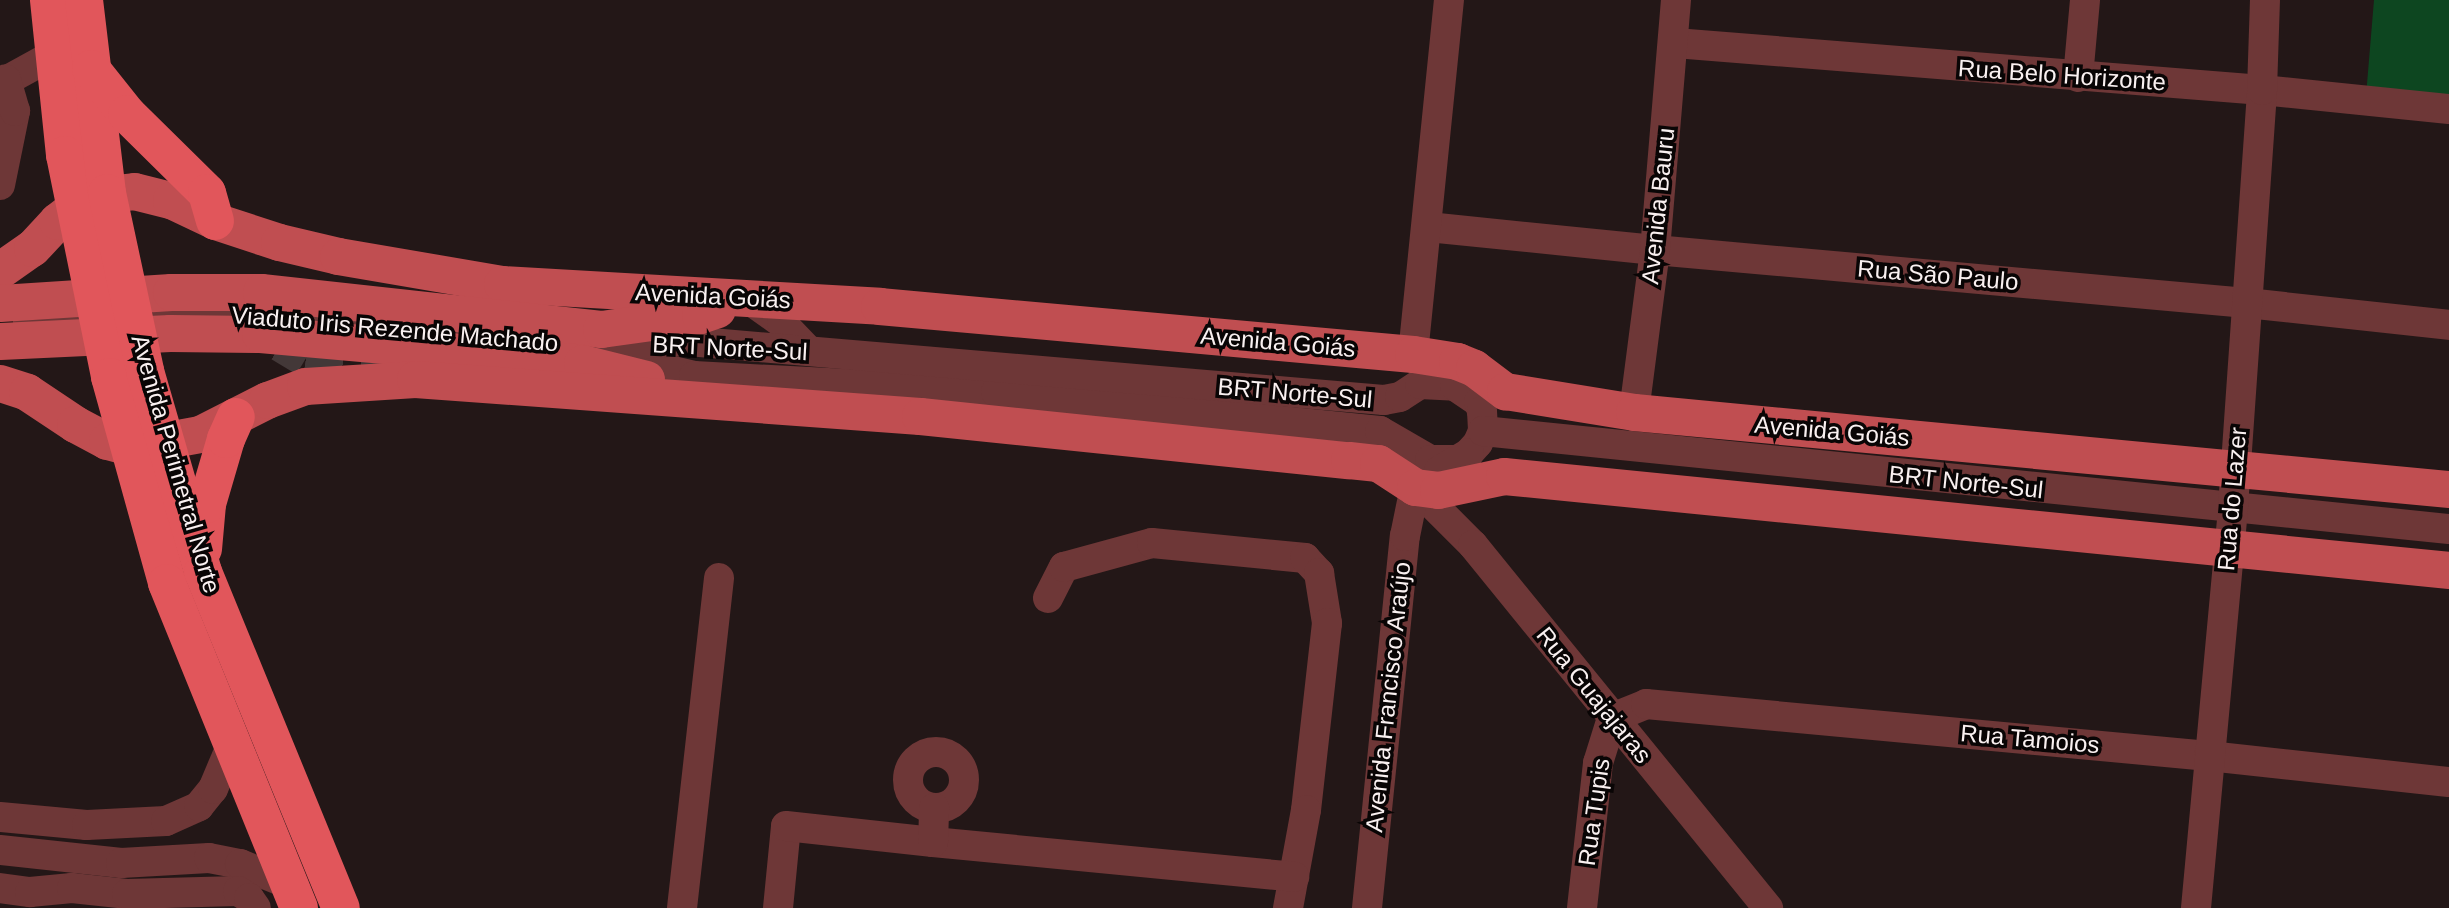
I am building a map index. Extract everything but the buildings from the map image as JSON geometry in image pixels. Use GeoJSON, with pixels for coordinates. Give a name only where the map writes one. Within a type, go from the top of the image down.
{"type":"FeatureCollection","features":[{"type":"Feature","properties":{"kind":"highway","name":"Avenida Perimetral Norte"},"geometry":{"type":"LineString","coordinates":[[49,0],[65,155],[91,199]]}},
{"type":"Feature","properties":{"kind":"highway","name":"Avenida Perimetral Norte"},"geometry":{"type":"LineString","coordinates":[[84,0],[91,69],[91,199],[110,377],[147,445],[204,572],[341,908]]}},
{"type":"Feature","properties":{"kind":"highway"},"geometry":{"type":"LineString","coordinates":[[91,69],[127,114],[207,193],[215,221]]}},
{"type":"Feature","properties":{"kind":"highway"},"geometry":{"type":"LineString","coordinates":[[204,572],[207,504],[226,439],[236,417]]}},
{"type":"Feature","properties":{"kind":"highway","name":"Avenida Perimetral Norte"},"geometry":{"type":"LineString","coordinates":[[147,445],[167,583],[294,896]]}},
{"type":"Feature","properties":{"kind":"main road","name":"Avenida Goiás"},"geometry":{"type":"LineString","coordinates":[[91,199],[134,191],[171,200],[215,221],[279,242],[338,256],[502,284],[880,306],[1426,355],[1474,368],[1505,391],[1634,412],[2449,489]]}},
{"type":"Feature","properties":{"kind":"main road"},"geometry":{"type":"LineString","coordinates":[[0,270],[32,248],[91,199]]}},
{"type":"Feature","properties":{"kind":"main road"},"geometry":{"type":"LineString","coordinates":[[0,303],[171,292],[261,292],[584,345],[742,402]]}},
{"type":"Feature","properties":{"kind":"main road"},"geometry":{"type":"LineString","coordinates":[[0,341],[170,333],[584,345],[601,329],[700,315],[747,298]]}},
{"type":"Feature","properties":{"kind":"main road"},"geometry":{"type":"LineString","coordinates":[[0,383],[27,391],[75,424],[107,441],[147,445],[200,434],[267,400],[305,386],[415,379],[920,416],[1378,463],[1415,487],[1438,490],[1504,476],[2229,546],[2449,570]]}},
{"type":"Feature","properties":{"kind":"street"},"geometry":{"type":"LineString","coordinates":[[1415,487],[1478,443],[1483,431],[1482,411],[1473,395],[1426,355],[1428,226],[1449,0]]}},
{"type":"Feature","properties":{"kind":"street","name":"Avenida Bauru"},"geometry":{"type":"LineString","coordinates":[[1634,412],[1655,250],[1675,43],[1676,0]]}},
{"type":"Feature","properties":{"kind":"street"},"geometry":{"type":"LineString","coordinates":[[2078,77],[2085,0]]}},
{"type":"Feature","properties":{"kind":"street","name":"Rua do Lazer"},"geometry":{"type":"LineString","coordinates":[[2196,908],[2235,470],[2262,90],[2265,0]]}},
{"type":"Feature","properties":{"kind":"street","name":"Rua Belo Horizonte"},"geometry":{"type":"LineString","coordinates":[[1675,43],[2262,90],[2449,109]]}},
{"type":"Feature","properties":{"kind":"street"},"geometry":{"type":"LineString","coordinates":[[0,185],[15,111],[3,82],[53,55]]}},
{"type":"Feature","properties":{"kind":"street","name":"Rua São Paulo"},"geometry":{"type":"LineString","coordinates":[[1428,226],[1655,250],[2247,303],[2449,325]]}},
{"type":"Feature","properties":{"kind":"street"},"geometry":{"type":"LineString","coordinates":[[747,298],[782,323],[809,351]]}},
{"type":"Feature","properties":{"kind":"street","name":"Viaduto Iris Rezende Machado"},"geometry":{"type":"LineString","coordinates":[[0,324],[248,311],[344,318],[584,345]]}},
{"type":"Feature","properties":{"kind":"street","name":"BRT Norte-Sul"},"geometry":{"type":"LineString","coordinates":[[584,345],[688,341],[1384,400],[1400,397],[1420,384],[1455,386],[1473,395]]}},
{"type":"Feature","properties":{"kind":"street","name":"BRT Norte-Sul"},"geometry":{"type":"LineString","coordinates":[[584,345],[694,376],[996,393],[1380,430],[1430,460],[1456,460]]}},
{"type":"Feature","properties":{"kind":"street","name":"BRT Norte-Sul"},"geometry":{"type":"LineString","coordinates":[[1483,431],[2449,529]]}},
{"type":"Feature","properties":{"kind":"street","name":"Rua Guajajaras"},"geometry":{"type":"LineString","coordinates":[[1415,487],[1473,545],[1768,908]]}},
{"type":"Feature","properties":{"kind":"street","name":"Avenida Francisco Araújo"},"geometry":{"type":"LineString","coordinates":[[1367,908],[1405,536],[1415,487]]}},
{"type":"Feature","properties":{"kind":"street"},"geometry":{"type":"LineString","coordinates":[[1048,598],[1064,567],[1152,542],[1305,558],[1319,573],[1328,623],[1306,810],[1288,908]]}},
{"type":"Feature","properties":{"kind":"street"},"geometry":{"type":"LineString","coordinates":[[682,908],[719,578]]}},
{"type":"Feature","properties":{"kind":"street","name":"Rua Tamoios"},"geometry":{"type":"LineString","coordinates":[[1612,718],[1646,704],[2209,756],[2449,782]]}},
{"type":"Feature","properties":{"kind":"street","name":"Rua Tupis"},"geometry":{"type":"LineString","coordinates":[[1582,908],[1598,763],[1612,718]]}},
{"type":"Feature","properties":{"kind":"street"},"geometry":{"type":"LineString","coordinates":[[0,817],[87,825],[166,822],[199,806],[213,789],[232,744]]}},
{"type":"Feature","properties":{"kind":"street"},"geometry":{"type":"LineString","coordinates":[[933,842],[934,808]]}},
{"type":"Feature","properties":{"kind":"street"},"geometry":{"type":"LineString","coordinates":[[166,822],[170,831],[167,860]]}},
{"type":"Feature","properties":{"kind":"street"},"geometry":{"type":"LineString","coordinates":[[778,908],[786,826],[1294,877]]}},
{"type":"Feature","properties":{"kind":"street"},"geometry":{"type":"LineString","coordinates":[[0,850],[121,863],[209,858],[240,864],[294,896]]}},
{"type":"Feature","properties":{"kind":"street"},"geometry":{"type":"LineString","coordinates":[[0,888],[39,900],[72,888],[127,894],[238,891],[249,898],[256,908]]}},
{"type":"Feature","properties":{"kind":"green space"},"geometry":{"type":"Polygon","coordinates":[[[2374,0],[2449,0],[2449,100],[2366,96],[2374,0]]]}},
{"type":"Feature","properties":{"kind":"tunnel"},"geometry":{"type":"LineString","coordinates":[[277,322],[281,343],[306,358],[402,376]]}}]}
